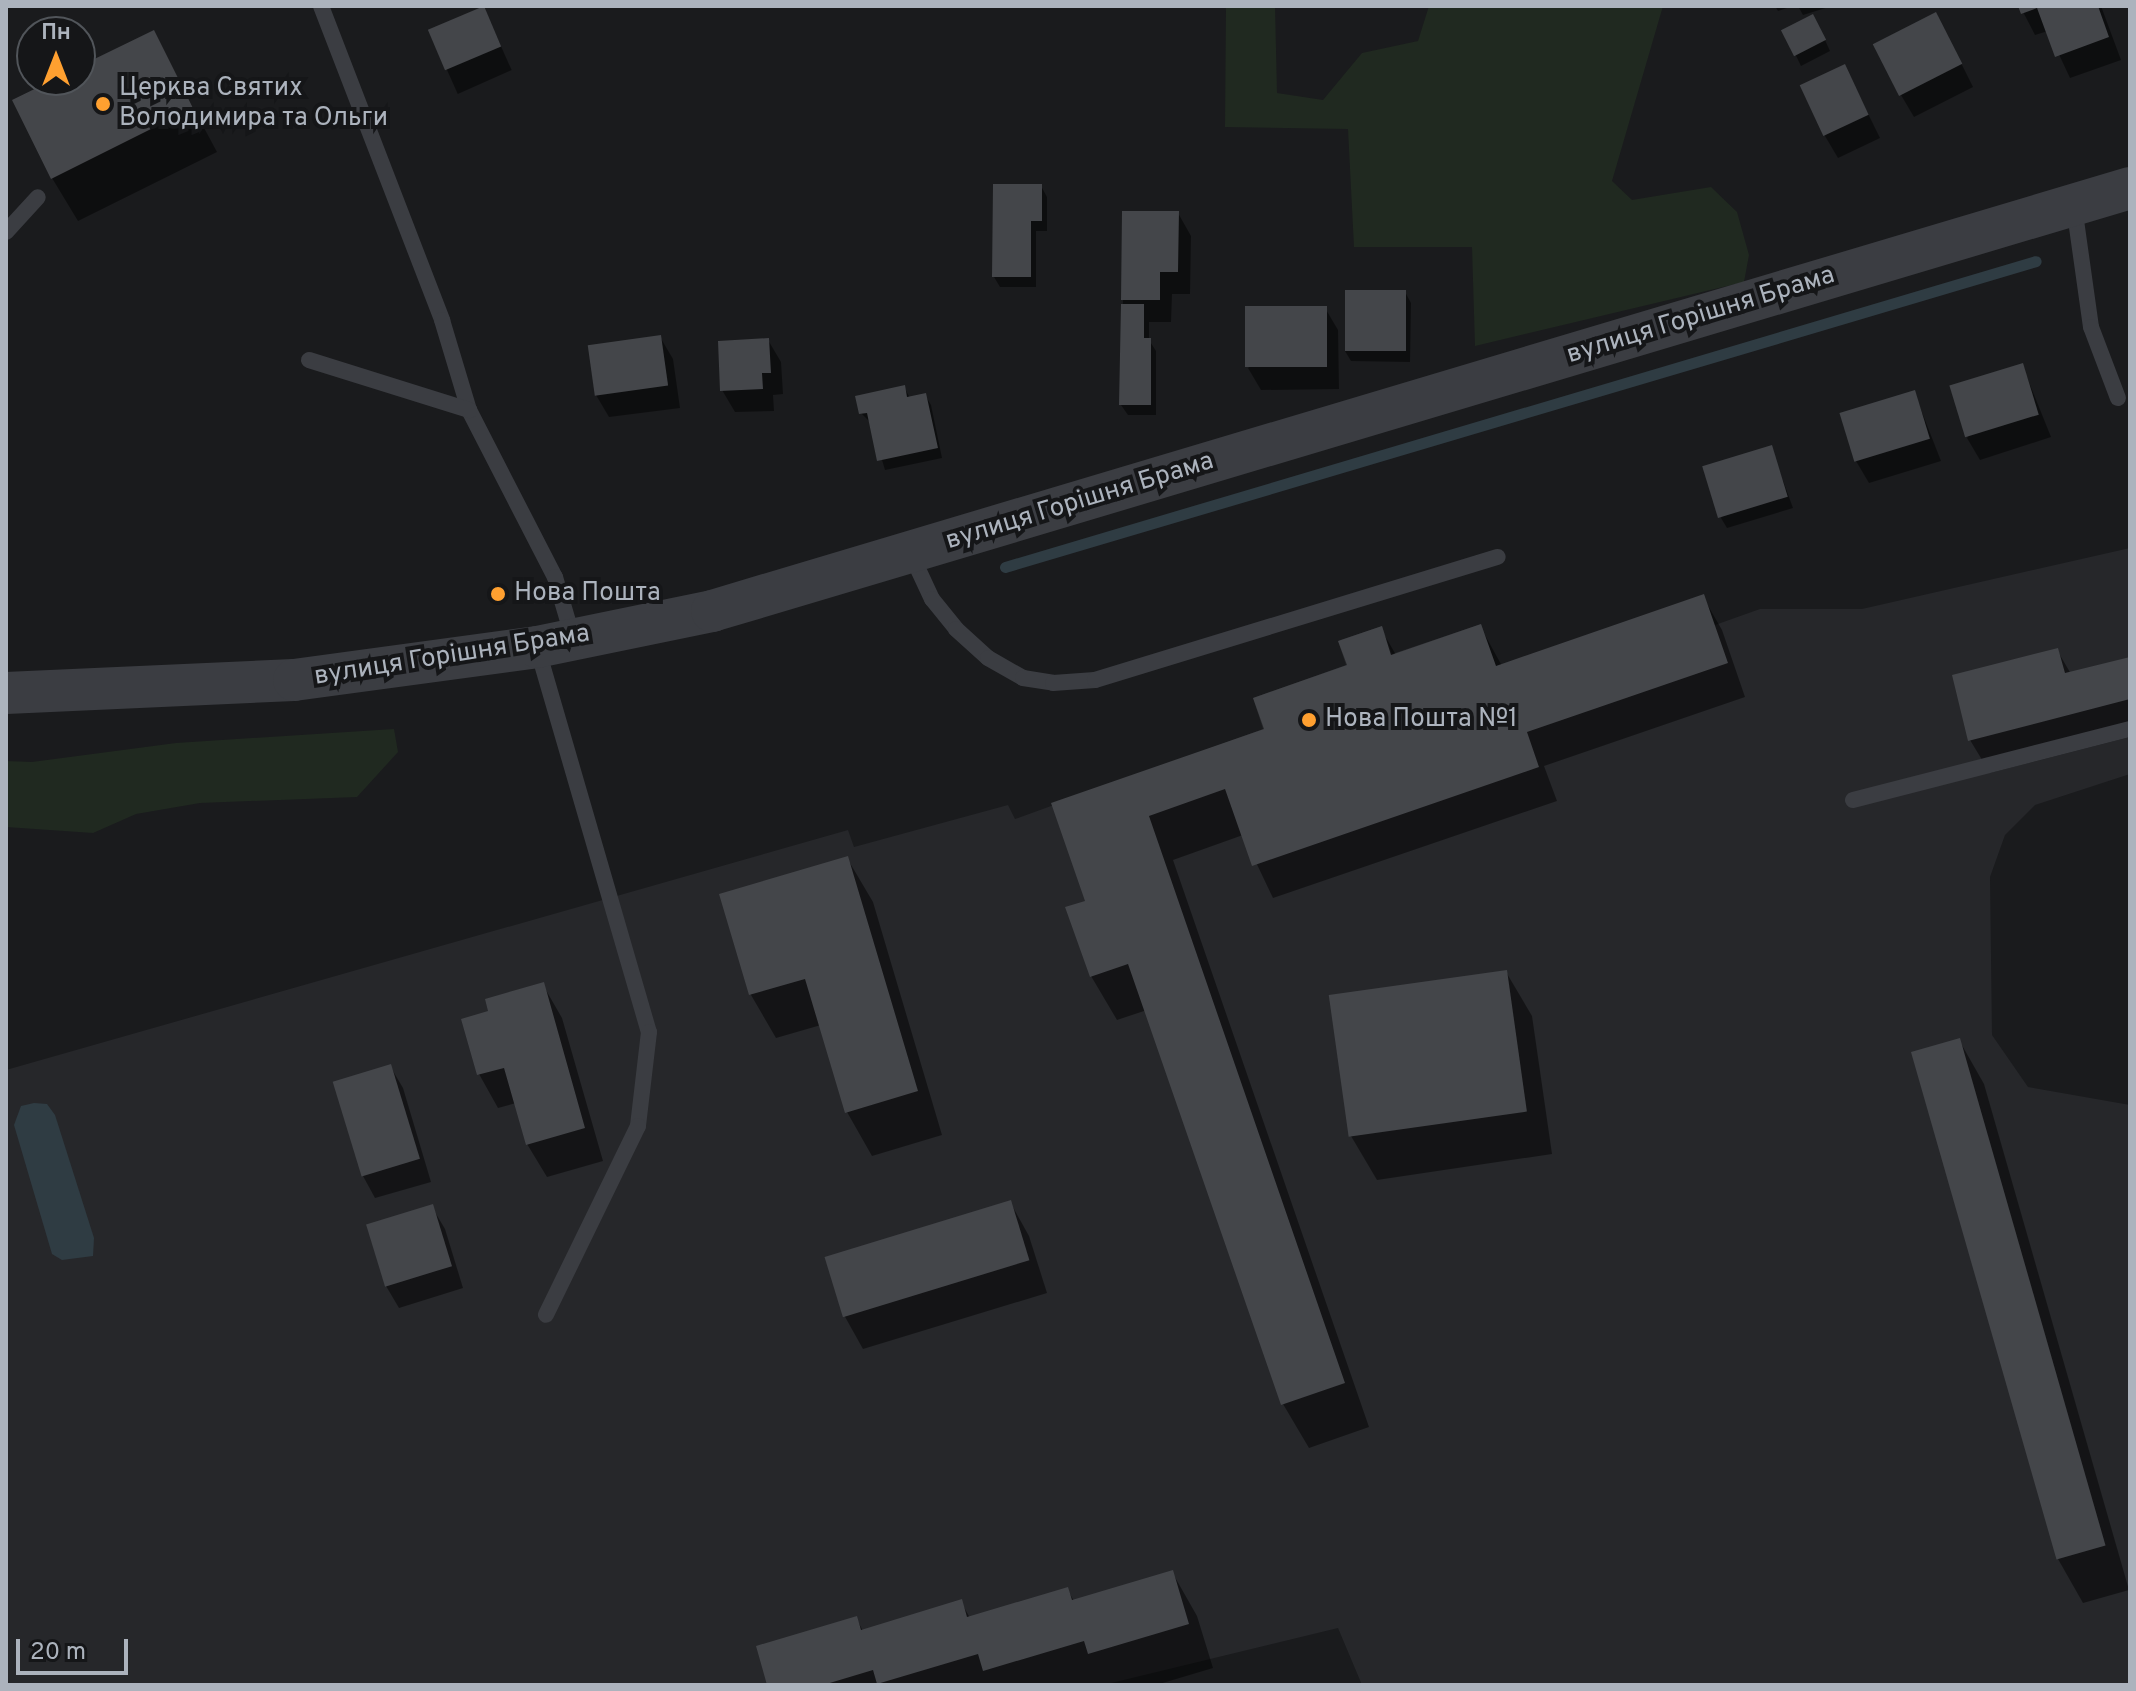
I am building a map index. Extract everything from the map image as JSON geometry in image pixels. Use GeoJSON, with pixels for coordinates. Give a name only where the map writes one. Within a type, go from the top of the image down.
{"type":"FeatureCollection","features":[{"type":"Feature","properties":{"kind":"street","name":"вулиця Горішня Брама"},"geometry":{"type":"LineString","coordinates":[[6,693],[279,682],[556,643],[712,611],[2130,188]]}},
{"type":"Feature","properties":{"kind":"lane"},"geometry":{"type":"LineString","coordinates":[[321,6],[442,320],[469,410],[555,577],[556,643],[649,1032],[638,1126],[546,1315]]}},
{"type":"Feature","properties":{"kind":"lane"},"geometry":{"type":"LineString","coordinates":[[6,232],[38,197]]}},
{"type":"Feature","properties":{"kind":"lane"},"geometry":{"type":"LineString","coordinates":[[2073,204],[2091,327],[2118,398]]}},
{"type":"Feature","properties":{"kind":"lane"},"geometry":{"type":"LineString","coordinates":[[309,360],[469,410]]}},
{"type":"Feature","properties":{"kind":"lane"},"geometry":{"type":"LineString","coordinates":[[911,552],[932,599],[956,629],[988,658],[1023,678],[1053,683],[1095,680],[1498,557]]}},
{"type":"Feature","properties":{"kind":"lane"},"geometry":{"type":"LineString","coordinates":[[1853,800],[2130,729]]}},
{"type":"Feature","properties":{"kind":"shaded area"},"geometry":{"type":"Polygon","coordinates":[[[1226,6],[1275,6],[1277,93],[1323,100],[1362,53],[1418,41],[1429,6],[1663,6],[1612,181],[1632,200],[1711,187],[1737,212],[1749,255],[1744,282],[1475,346],[1472,247],[1354,247],[1348,129],[1225,127],[1226,6]]]}},
{"type":"Feature","properties":{"kind":"shaded area"},"geometry":{"type":"Polygon","coordinates":[[[2130,548],[2130,774],[2035,805],[2005,835],[1990,877],[1992,1035],[2028,1087],[2130,1105],[2130,1685],[1362,1685],[1338,1628],[1103,1685],[6,1685],[6,1070],[848,830],[854,847],[1008,805],[1015,819],[1263,729],[1253,698],[1346,665],[1338,641],[1382,626],[1392,654],[1481,624],[1496,666],[1715,625],[1760,609],[1862,609],[2130,548]]]}},
{"type":"Feature","properties":{"kind":"shaded area"},"geometry":{"type":"Polygon","coordinates":[[[394,729],[398,752],[357,797],[200,803],[136,814],[93,833],[6,827],[6,761],[32,762],[176,743],[394,729]]]}},
{"type":"Feature","properties":{"kind":"shaded area"},"geometry":{"type":"Polygon","coordinates":[[[47,1104],[55,1115],[94,1238],[93,1256],[62,1260],[52,1254],[14,1125],[21,1106],[47,1104]]]}},
{"type":"Feature","properties":{"kind":"building"},"geometry":{"type":"Polygon","coordinates":[[[484,6],[501,47],[445,70],[428,30],[484,6]]]}},
{"type":"Feature","properties":{"kind":"building"},"geometry":{"type":"Polygon","coordinates":[[[2018,6],[2098,6],[2109,37],[2055,57],[2037,8],[2021,14],[2018,6]]]}},
{"type":"Feature","properties":{"kind":"building"},"geometry":{"type":"Polygon","coordinates":[[[1936,12],[1962,64],[1899,96],[1873,44],[1936,12]]]}},
{"type":"Feature","properties":{"kind":"building"},"geometry":{"type":"Polygon","coordinates":[[[1813,14],[1826,40],[1794,56],[1781,30],[1813,14]]]}},
{"type":"Feature","properties":{"kind":"building","name":"Церква Святих Володимира та Ольги"},"geometry":{"type":"Polygon","coordinates":[[[154,30],[193,108],[51,179],[12,100],[20,96],[96,96],[96,58],[154,30]]]}},
{"type":"Feature","properties":{"kind":"building"},"geometry":{"type":"Polygon","coordinates":[[[1845,64],[1869,115],[1823,136],[1800,85],[1845,64]]]}},
{"type":"Feature","properties":{"kind":"building"},"geometry":{"type":"Polygon","coordinates":[[[993,184],[1042,184],[1042,221],[1031,221],[1031,277],[992,277],[993,184]]]}},
{"type":"Feature","properties":{"kind":"building"},"geometry":{"type":"Polygon","coordinates":[[[1122,211],[1179,211],[1178,272],[1160,272],[1160,300],[1121,300],[1122,211]]]}},
{"type":"Feature","properties":{"kind":"building"},"geometry":{"type":"Polygon","coordinates":[[[1345,290],[1406,290],[1406,351],[1345,351],[1345,290]]]}},
{"type":"Feature","properties":{"kind":"building"},"geometry":{"type":"Polygon","coordinates":[[[1121,304],[1144,304],[1144,338],[1151,338],[1151,405],[1119,405],[1121,304]]]}},
{"type":"Feature","properties":{"kind":"building"},"geometry":{"type":"Polygon","coordinates":[[[1245,306],[1327,306],[1327,367],[1245,367],[1245,306]]]}},
{"type":"Feature","properties":{"kind":"building"},"geometry":{"type":"Polygon","coordinates":[[[661,335],[668,386],[595,396],[588,345],[661,335]]]}},
{"type":"Feature","properties":{"kind":"building"},"geometry":{"type":"Polygon","coordinates":[[[769,338],[771,373],[762,373],[763,389],[720,391],[718,341],[769,338]]]}},
{"type":"Feature","properties":{"kind":"building"},"geometry":{"type":"Polygon","coordinates":[[[2023,363],[2039,415],[1965,437],[1949,386],[2023,363]]]}},
{"type":"Feature","properties":{"kind":"building"},"geometry":{"type":"Polygon","coordinates":[[[905,385],[907,397],[926,393],[938,448],[877,461],[867,413],[859,414],[855,396],[905,385]]]}},
{"type":"Feature","properties":{"kind":"building"},"geometry":{"type":"Polygon","coordinates":[[[1915,390],[1930,439],[1854,462],[1839,413],[1915,390]]]}},
{"type":"Feature","properties":{"kind":"building"},"geometry":{"type":"Polygon","coordinates":[[[1772,445],[1788,497],[1718,518],[1702,466],[1772,445]]]}},
{"type":"Feature","properties":{"kind":"building"},"geometry":{"type":"Polygon","coordinates":[[[1704,594],[1728,663],[1527,732],[1539,767],[1252,866],[1225,789],[1149,816],[1345,1383],[1281,1405],[1128,964],[1090,977],[1065,907],[1085,901],[1051,803],[1264,729],[1253,698],[1347,665],[1338,641],[1382,626],[1391,655],[1481,624],[1496,666],[1704,594]]]}},
{"type":"Feature","properties":{"kind":"building"},"geometry":{"type":"Polygon","coordinates":[[[2058,648],[2065,673],[2130,657],[2130,699],[1968,741],[1952,675],[2058,648]]]}},
{"type":"Feature","properties":{"kind":"building"},"geometry":{"type":"Polygon","coordinates":[[[848,856],[918,1091],[845,1113],[805,979],[749,995],[719,894],[848,856]]]}},
{"type":"Feature","properties":{"kind":"building"},"geometry":{"type":"Polygon","coordinates":[[[1507,970],[1527,1112],[1349,1137],[1329,995],[1507,970]]]}},
{"type":"Feature","properties":{"kind":"building"},"geometry":{"type":"Polygon","coordinates":[[[544,982],[585,1128],[526,1145],[504,1068],[477,1075],[461,1019],[488,1011],[485,999],[544,982]]]}},
{"type":"Feature","properties":{"kind":"building"},"geometry":{"type":"Polygon","coordinates":[[[1960,1038],[2106,1546],[2057,1560],[1911,1052],[1960,1038]]]}},
{"type":"Feature","properties":{"kind":"building"},"geometry":{"type":"Polygon","coordinates":[[[391,1064],[420,1159],[362,1177],[333,1082],[391,1064]]]}},
{"type":"Feature","properties":{"kind":"building"},"geometry":{"type":"Polygon","coordinates":[[[1011,1200],[1029,1260],[843,1317],[825,1257],[1011,1200]]]}},
{"type":"Feature","properties":{"kind":"building"},"geometry":{"type":"Polygon","coordinates":[[[433,1204],[452,1266],[385,1287],[366,1224],[433,1204]]]}},
{"type":"Feature","properties":{"kind":"building"},"geometry":{"type":"Polygon","coordinates":[[[1173,1570],[1189,1624],[1088,1654],[1084,1641],[983,1671],[978,1654],[877,1684],[873,1670],[823,1685],[767,1685],[756,1646],[857,1616],[861,1630],[962,1599],[967,1617],[1068,1587],[1072,1600],[1173,1570]]]}},
{"type":"Feature","properties":{"kind":"waterway"},"geometry":{"type":"LineString","coordinates":[[1005,567],[2036,261]]}},
{"type":"Feature","properties":{"kind":"place","name":"Церква Святих Володимира та Ольги"},"geometry":{"type":"Point","coordinates":[103,104]}},
{"type":"Feature","properties":{"kind":"place","name":"Нова Пошта"},"geometry":{"type":"Point","coordinates":[498,594]}},
{"type":"Feature","properties":{"kind":"place","name":"Нова Пошта №1"},"geometry":{"type":"Point","coordinates":[1309,720]}}]}
